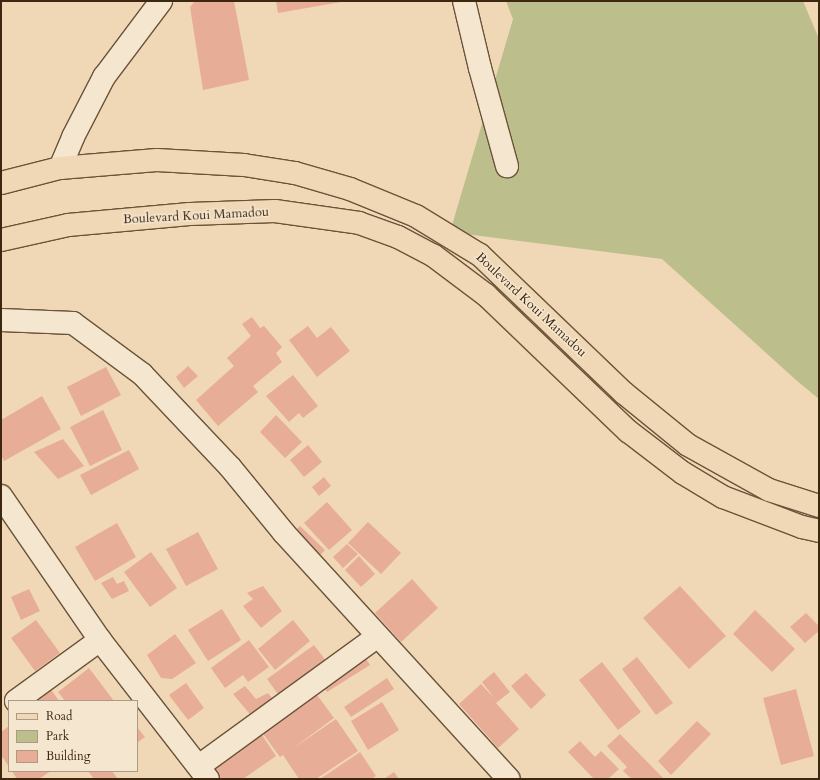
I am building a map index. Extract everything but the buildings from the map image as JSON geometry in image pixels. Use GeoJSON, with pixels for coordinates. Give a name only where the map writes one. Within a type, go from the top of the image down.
{"type":"FeatureCollection","features":[{"type":"Feature","properties":{"kind":"main road","name":"Boulevard Koui Mamadou"},"geometry":{"type":"LineString","coordinates":[[1,183],[60,168],[157,160],[244,165],[295,173],[350,189],[416,216],[480,255],[624,393],[688,445],[769,490],[819,506]]}},
{"type":"Feature","properties":{"kind":"main road","name":"Boulevard Koui Mamadou"},"geometry":{"type":"LineString","coordinates":[[1,240],[68,225],[190,214],[275,211],[359,223],[398,237],[434,256],[486,295],[628,431],[683,473],[723,497],[802,528],[819,531]]}},
{"type":"Feature","properties":{"kind":"street"},"geometry":{"type":"LineString","coordinates":[[60,168],[72,138],[104,76],[161,1]]}},
{"type":"Feature","properties":{"kind":"street"},"geometry":{"type":"LineString","coordinates":[[464,1],[480,68],[507,166]]}},
{"type":"Feature","properties":{"kind":"street"},"geometry":{"type":"LineString","coordinates":[[1,320],[73,322],[142,374],[230,467],[284,533],[508,779]]}},
{"type":"Feature","properties":{"kind":"street"},"geometry":{"type":"LineString","coordinates":[[1,496],[100,640],[203,773],[378,636]]}},
{"type":"Feature","properties":{"kind":"street"},"geometry":{"type":"LineString","coordinates":[[17,700],[100,640]]}},
{"type":"Feature","properties":{"kind":"green space"},"geometry":{"type":"Polygon","coordinates":[[[506,1],[803,1],[819,39],[819,399],[662,259],[450,232],[513,19],[506,1]]]}}]}
